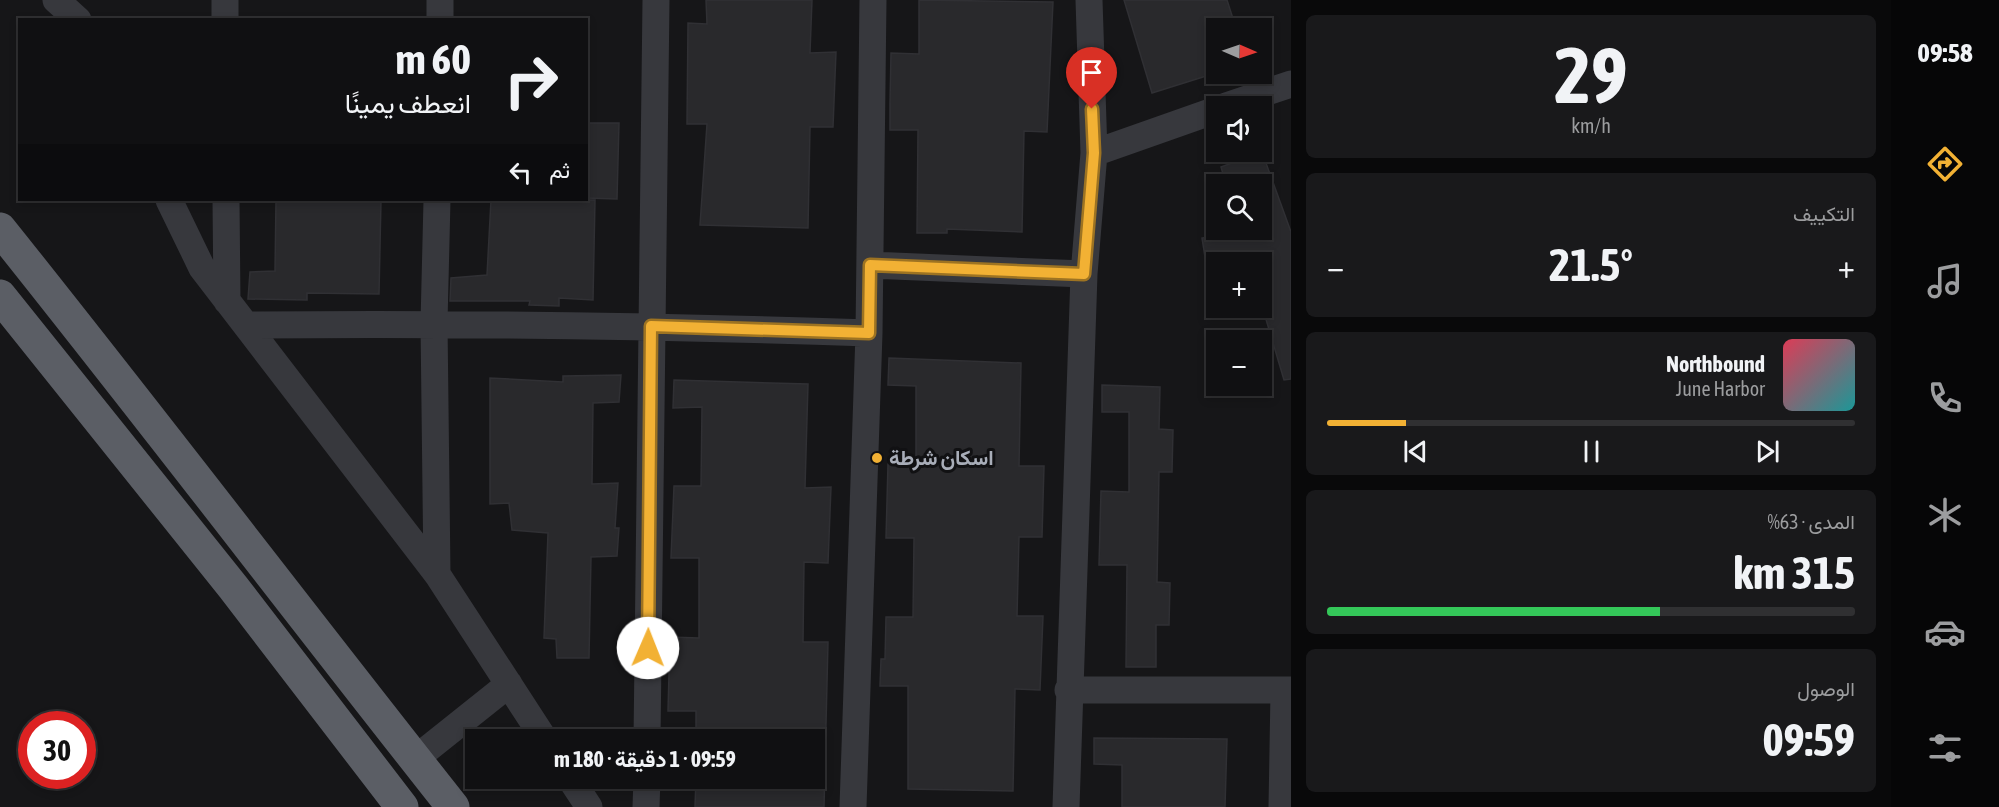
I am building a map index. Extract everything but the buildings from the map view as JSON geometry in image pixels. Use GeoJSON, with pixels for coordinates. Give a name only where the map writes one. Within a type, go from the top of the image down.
{"type":"FeatureCollection","features":[{"type":"Feature","properties":{"kind":"highway"},"geometry":{"type":"LineString","coordinates":[[0,230],[149,415],[269,574],[453,807]]}},
{"type":"Feature","properties":{"kind":"highway"},"geometry":{"type":"LineString","coordinates":[[0,296],[233,587],[402,807]]}},
{"type":"Feature","properties":{"kind":"street"},"geometry":{"type":"LineString","coordinates":[[56,0],[76,18]]}},
{"type":"Feature","properties":{"kind":"street"},"geometry":{"type":"LineString","coordinates":[[225,0],[225,18]]}},
{"type":"Feature","properties":{"kind":"street"},"geometry":{"type":"LineString","coordinates":[[440,0],[440,18]]}},
{"type":"Feature","properties":{"kind":"street"},"geometry":{"type":"LineString","coordinates":[[647,729],[656,0]]}},
{"type":"Feature","properties":{"kind":"street"},"geometry":{"type":"LineString","coordinates":[[853,807],[869,333],[873,0]]}},
{"type":"Feature","properties":{"kind":"street"},"geometry":{"type":"LineString","coordinates":[[1066,807],[1068,690],[1084,274],[1094,153],[1089,0]]}},
{"type":"Feature","properties":{"kind":"street"},"geometry":{"type":"LineString","coordinates":[[1256,96],[1291,84]]}},
{"type":"Feature","properties":{"kind":"street"},"geometry":{"type":"LineString","coordinates":[[1094,153],[1206,114]]}},
{"type":"Feature","properties":{"kind":"street"},"geometry":{"type":"LineString","coordinates":[[169,201],[202,268],[249,325],[437,574],[538,729]]}},
{"type":"Feature","properties":{"kind":"street"},"geometry":{"type":"LineString","coordinates":[[226,201],[227,301]]}},
{"type":"Feature","properties":{"kind":"street"},"geometry":{"type":"LineString","coordinates":[[436,201],[437,574]]}},
{"type":"Feature","properties":{"kind":"street"},"geometry":{"type":"LineString","coordinates":[[870,265],[1084,274]]}},
{"type":"Feature","properties":{"kind":"street"},"geometry":{"type":"LineString","coordinates":[[249,325],[435,323],[651,326],[869,333]]}},
{"type":"Feature","properties":{"kind":"street"},"geometry":{"type":"LineString","coordinates":[[415,759],[509,684]]}},
{"type":"Feature","properties":{"kind":"street"},"geometry":{"type":"LineString","coordinates":[[1068,690],[1288,690],[1282,807]]}},
{"type":"Feature","properties":{"kind":"street"},"geometry":{"type":"LineString","coordinates":[[577,789],[589,807]]}},
{"type":"Feature","properties":{"kind":"street"},"geometry":{"type":"LineString","coordinates":[[646,807],[647,789]]}},
{"type":"Feature","properties":{"kind":"place","name":"اسكان شرطة"},"geometry":{"type":"Point","coordinates":[877,458]}},
{"type":"Feature","properties":{"kind":"route"},"geometry":{"type":"LineString","coordinates":[[648,648],[651,326],[869,333],[870,265],[1084,274],[1094,153],[1092,109]]}}]}
